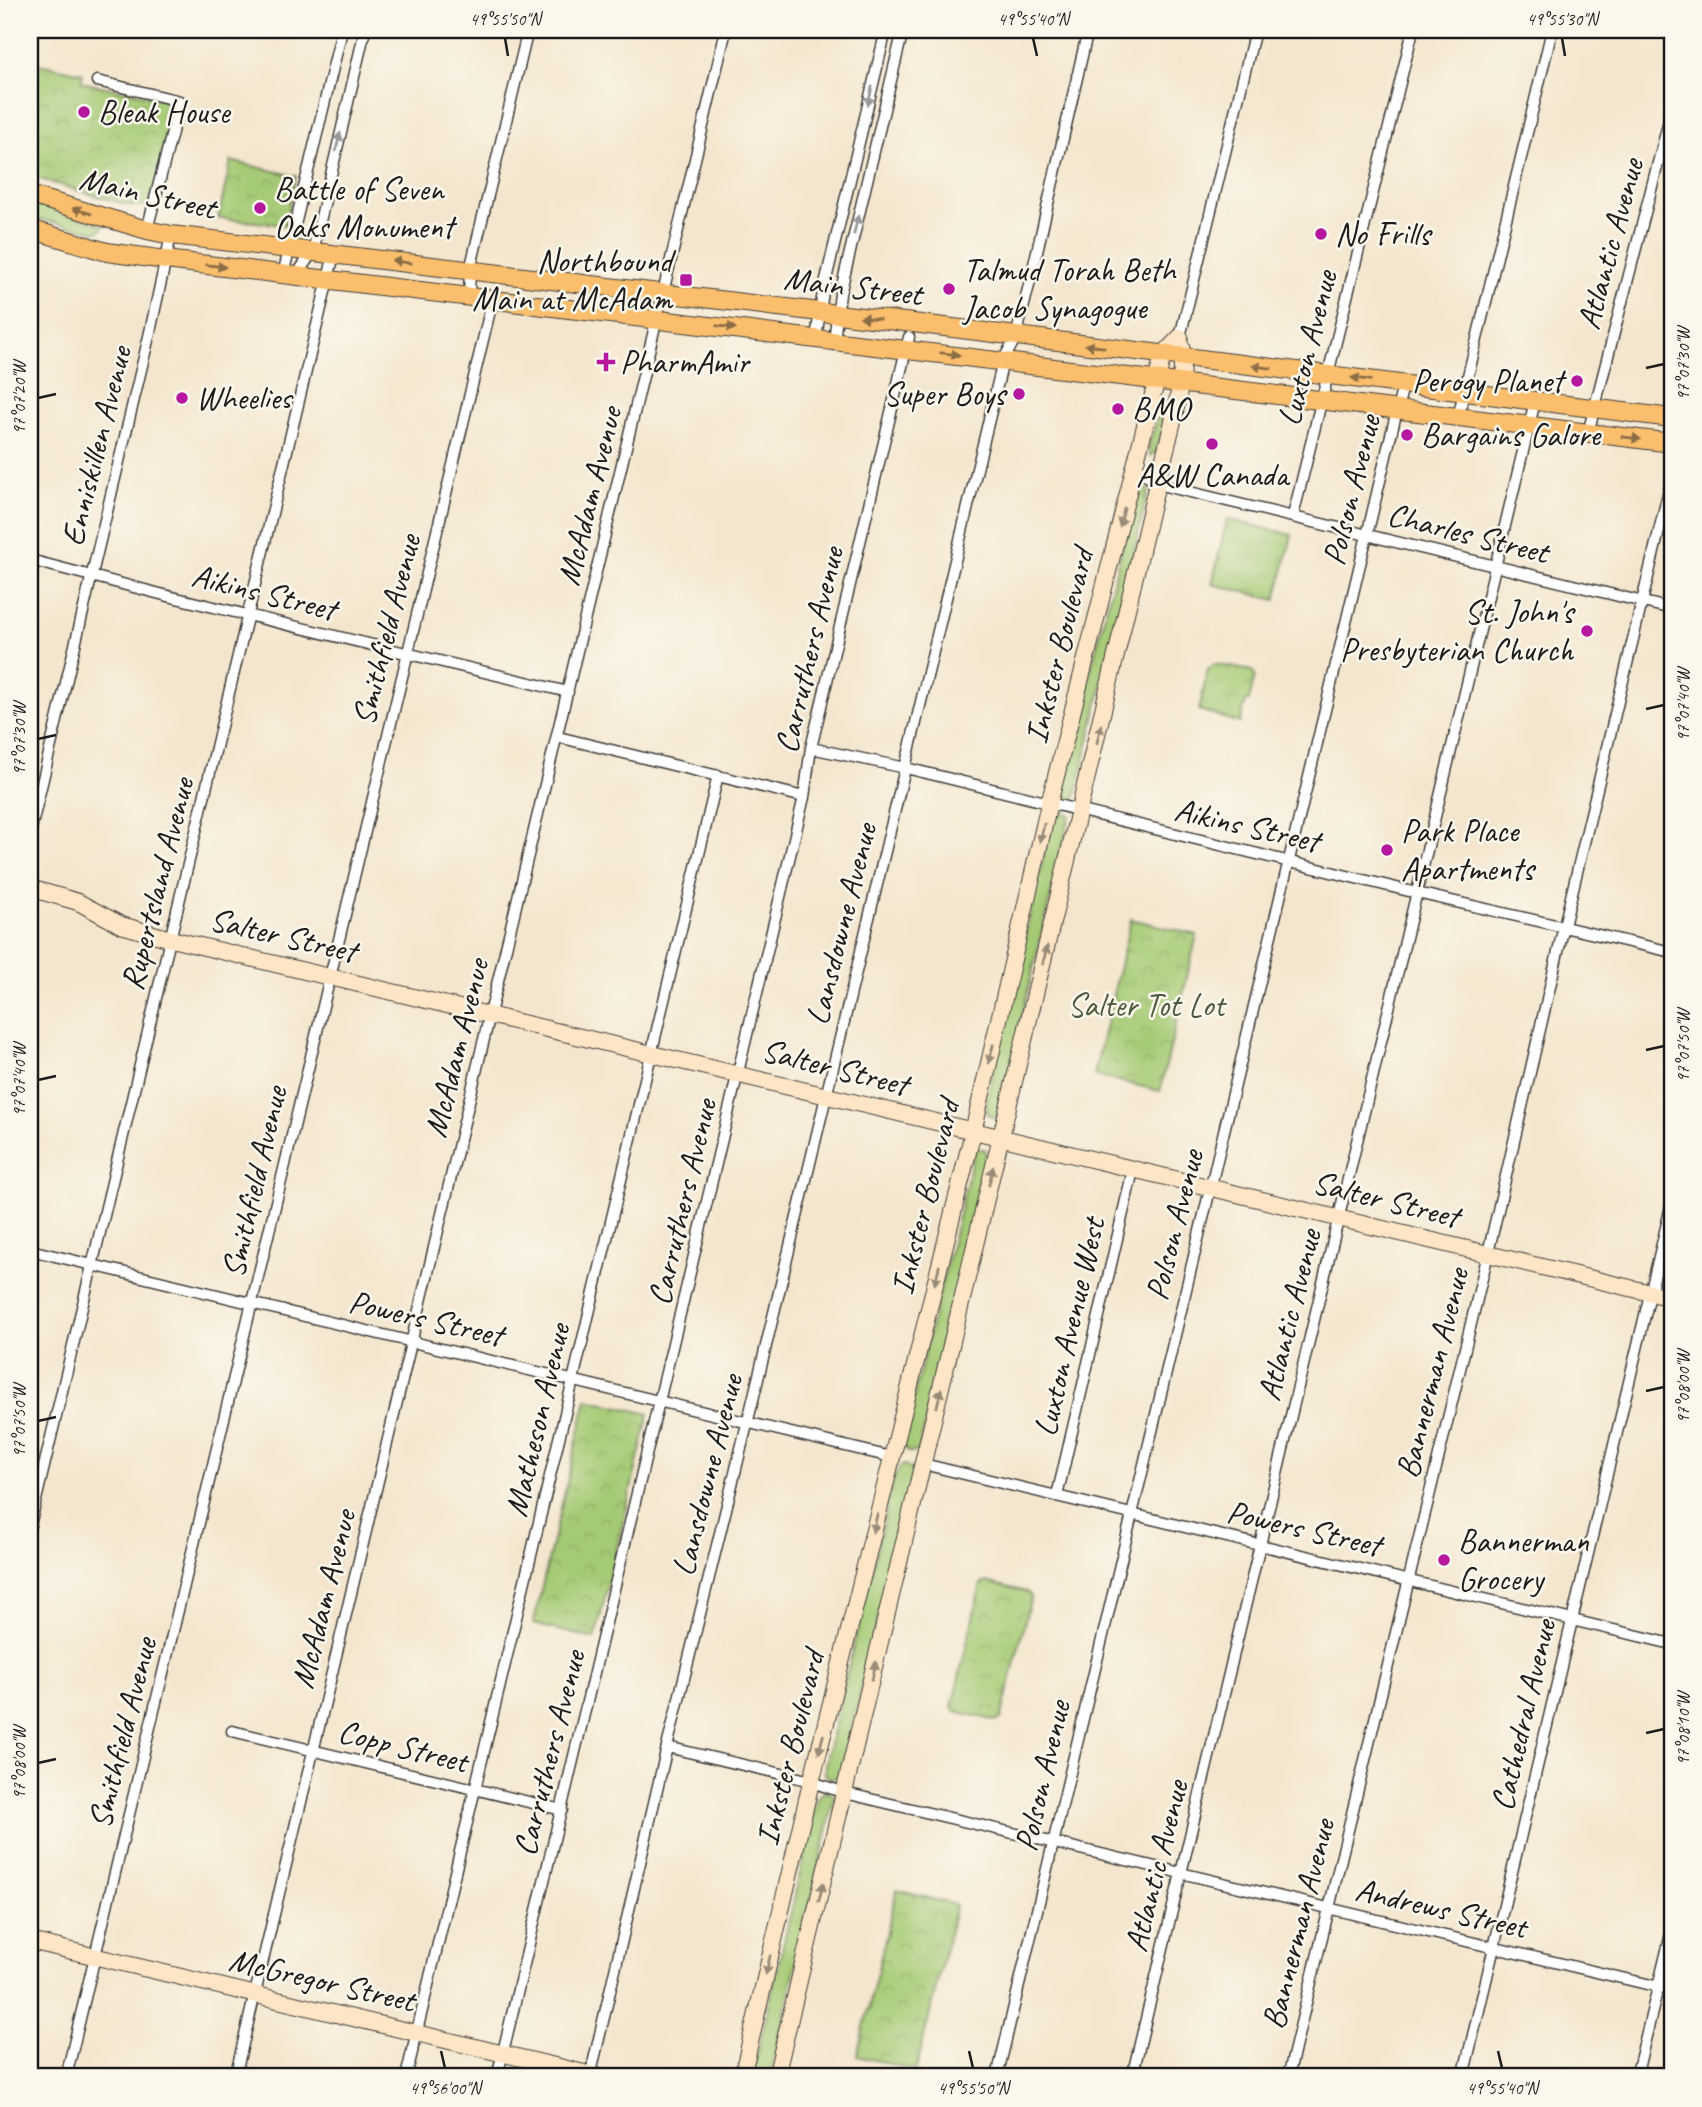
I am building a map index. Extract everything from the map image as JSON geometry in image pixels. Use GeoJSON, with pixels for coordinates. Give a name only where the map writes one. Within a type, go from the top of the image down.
{"type":"FeatureCollection","features":[{"type":"Feature","properties":{"kind":"main road","name":"Main Street"},"geometry":{"type":"LineString","coordinates":[[30,195],[171,235],[1672,418]]}},
{"type":"Feature","properties":{"kind":"main road"},"geometry":{"type":"LineString","coordinates":[[80,244],[90,242],[105,233],[108,219]]}},
{"type":"Feature","properties":{"kind":"main road","name":"Main Street"},"geometry":{"type":"LineString","coordinates":[[30,229],[107,252],[166,260],[825,339],[908,343],[1003,361],[1672,443]]}},
{"type":"Feature","properties":{"kind":"main road","name":"Inkster Boulevard"},"geometry":{"type":"LineString","coordinates":[[742,2077],[811,1782],[973,1132],[1049,804],[1163,355],[1180,337]]}},
{"type":"Feature","properties":{"kind":"main road","name":"Inkster Boulevard"},"geometry":{"type":"LineString","coordinates":[[776,2077],[1157,484],[1184,358],[1180,337]]}},
{"type":"Feature","properties":{"kind":"main road","name":"Salter Street"},"geometry":{"type":"LineString","coordinates":[[30,887],[78,902],[121,925],[170,939],[1672,1298]]}},
{"type":"Feature","properties":{"kind":"main road","name":"McGregor Street"},"geometry":{"type":"LineString","coordinates":[[30,1941],[593,2076]]}},
{"type":"Feature","properties":{"kind":"street"},"geometry":{"type":"LineString","coordinates":[[290,275],[289,248],[342,30]]}},
{"type":"Feature","properties":{"kind":"street"},"geometry":{"type":"LineString","coordinates":[[290,275],[313,251],[365,30]]}},
{"type":"Feature","properties":{"kind":"street"},"geometry":{"type":"LineString","coordinates":[[469,295],[470,270],[528,30]]}},
{"type":"Feature","properties":{"kind":"street","name":"McAdam Avenue"},"geometry":{"type":"LineString","coordinates":[[235,2077],[726,30]]}},
{"type":"Feature","properties":{"kind":"street"},"geometry":{"type":"LineString","coordinates":[[825,339],[886,30]]}},
{"type":"Feature","properties":{"kind":"street"},"geometry":{"type":"LineString","coordinates":[[825,339],[829,314],[840,294],[903,30]]}},
{"type":"Feature","properties":{"kind":"street","name":"Lansdowne Avenue"},"geometry":{"type":"LineString","coordinates":[[593,2076],[667,1747],[827,1097],[1003,361],[1016,337],[1088,30]]}},
{"type":"Feature","properties":{"kind":"street","name":"Inkster Boulevard"},"geometry":{"type":"LineString","coordinates":[[1180,337],[1255,30]]}},
{"type":"Feature","properties":{"kind":"street","name":"Luxton Avenue"},"geometry":{"type":"LineString","coordinates":[[1293,516],[1413,30]]}},
{"type":"Feature","properties":{"kind":"street"},"geometry":{"type":"LineString","coordinates":[[1458,417],[1552,30]]}},
{"type":"Feature","properties":{"kind":"street"},"geometry":{"type":"LineString","coordinates":[[97,81],[180,101],[147,230]]}},
{"type":"Feature","properties":{"kind":"street","name":"Atlantic Avenue"},"geometry":{"type":"LineString","coordinates":[[1588,433],[1672,109]]}},
{"type":"Feature","properties":{"kind":"street","name":"Enniskillen Avenue"},"geometry":{"type":"LineString","coordinates":[[30,833],[171,235]]}},
{"type":"Feature","properties":{"kind":"street","name":"Rupertsland Avenue"},"geometry":{"type":"LineString","coordinates":[[30,1525],[334,254]]}},
{"type":"Feature","properties":{"kind":"street","name":"Smithfield Avenue"},"geometry":{"type":"LineString","coordinates":[[66,2077],[493,298]]}},
{"type":"Feature","properties":{"kind":"street","name":"Carruthers Avenue"},"geometry":{"type":"LineString","coordinates":[[497,2077],[739,1074],[804,797],[810,748],[908,343]]}},
{"type":"Feature","properties":{"kind":"street","name":"Polson Avenue"},"geometry":{"type":"LineString","coordinates":[[997,2077],[1404,385]]}},
{"type":"Feature","properties":{"kind":"street","name":"Atlantic Avenue"},"geometry":{"type":"LineString","coordinates":[[1132,2077],[1535,401]]}},
{"type":"Feature","properties":{"kind":"street","name":"Charles Street"},"geometry":{"type":"LineString","coordinates":[[1135,465],[1157,484],[1672,609]]}},
{"type":"Feature","properties":{"kind":"street","name":"Bannerman Avenue"},"geometry":{"type":"LineString","coordinates":[[1289,2077],[1488,1255],[1672,477]]}},
{"type":"Feature","properties":{"kind":"street","name":"Aikins Street"},"geometry":{"type":"LineString","coordinates":[[30,560],[568,692]]}},
{"type":"Feature","properties":{"kind":"street"},"geometry":{"type":"LineString","coordinates":[[558,737],[804,797]]}},
{"type":"Feature","properties":{"kind":"street","name":"Aikins Street"},"geometry":{"type":"LineString","coordinates":[[810,748],[906,768],[1417,893],[1672,952]]}},
{"type":"Feature","properties":{"kind":"street","name":"Matheson Avenue"},"geometry":{"type":"LineString","coordinates":[[406,2077],[718,775]]}},
{"type":"Feature","properties":{"kind":"street","name":"Luxton Avenue West"},"geometry":{"type":"LineString","coordinates":[[1057,1496],[1133,1170]]}},
{"type":"Feature","properties":{"kind":"street","name":"Cathedral Avenue"},"geometry":{"type":"LineString","coordinates":[[1463,2077],[1672,1202]]}},
{"type":"Feature","properties":{"kind":"street","name":"Powers Street"},"geometry":{"type":"LineString","coordinates":[[30,1250],[891,1457]]}},
{"type":"Feature","properties":{"kind":"street","name":"Powers Street"},"geometry":{"type":"LineString","coordinates":[[923,1464],[1672,1644]]}},
{"type":"Feature","properties":{"kind":"street","name":"Copp Street"},"geometry":{"type":"LineString","coordinates":[[232,1731],[562,1810]]}},
{"type":"Feature","properties":{"kind":"street","name":"Andrews Street"},"geometry":{"type":"LineString","coordinates":[[667,1747],[811,1782],[845,1793],[1182,1871],[1329,1909],[1672,1990]]}},
{"type":"Feature","properties":{"kind":"street"},"geometry":{"type":"LineString","coordinates":[[1636,2077],[1672,1930]]}},
{"type":"Feature","properties":{"kind":"green space","name":"Bleak House"},"geometry":{"type":"Polygon","coordinates":[[[30,62],[83,73],[81,82],[160,98],[170,104],[173,111],[150,206],[127,205],[30,176],[30,62]]]}},
{"type":"Feature","properties":{"kind":"green space"},"geometry":{"type":"Polygon","coordinates":[[[231,161],[296,176],[285,225],[218,218],[231,161]]]}},
{"type":"Feature","properties":{"kind":"green space"},"geometry":{"type":"Polygon","coordinates":[[[30,202],[104,225],[96,232],[30,217],[30,202]]]}},
{"type":"Feature","properties":{"kind":"green space"},"geometry":{"type":"Polygon","coordinates":[[[1163,401],[1167,401],[1166,421],[1155,453],[1150,456],[1148,447],[1163,401]]]}},
{"type":"Feature","properties":{"kind":"green space"},"geometry":{"type":"Polygon","coordinates":[[[1145,485],[1149,488],[1075,799],[1069,800],[1062,796],[1061,786],[1136,493],[1145,485]]]}},
{"type":"Feature","properties":{"kind":"green space"},"geometry":{"type":"Polygon","coordinates":[[[1227,519],[1292,535],[1276,600],[1212,584],[1227,519]]]}},
{"type":"Feature","properties":{"kind":"green space"},"geometry":{"type":"Polygon","coordinates":[[[1215,664],[1252,671],[1255,675],[1240,723],[1199,710],[1208,669],[1215,664]]]}},
{"type":"Feature","properties":{"kind":"green space"},"geometry":{"type":"Polygon","coordinates":[[[1058,813],[1070,815],[998,1116],[991,1117],[986,1102],[1052,821],[1058,813]]]}},
{"type":"Feature","properties":{"kind":"green space","name":"Salter Tot Lot"},"geometry":{"type":"Polygon","coordinates":[[[1131,919],[1197,935],[1160,1091],[1094,1075],[1131,919]]]}},
{"type":"Feature","properties":{"kind":"green space"},"geometry":{"type":"Polygon","coordinates":[[[977,1149],[985,1149],[987,1167],[918,1452],[908,1452],[903,1446],[903,1440],[977,1149]]]}},
{"type":"Feature","properties":{"kind":"green space"},"geometry":{"type":"Polygon","coordinates":[[[587,1399],[649,1414],[595,1639],[533,1624],[587,1399]]]}},
{"type":"Feature","properties":{"kind":"green space"},"geometry":{"type":"Polygon","coordinates":[[[905,1465],[913,1471],[840,1777],[830,1779],[825,1774],[825,1765],[895,1474],[905,1465]]]}},
{"type":"Feature","properties":{"kind":"green space"},"geometry":{"type":"Polygon","coordinates":[[[986,1582],[1027,1592],[1031,1596],[1001,1719],[997,1721],[954,1711],[952,1707],[981,1584],[986,1582]]]}},
{"type":"Feature","properties":{"kind":"green space"},"geometry":{"type":"Polygon","coordinates":[[[826,1791],[835,1796],[770,2077],[752,2077],[818,1797],[826,1791]]]}},
{"type":"Feature","properties":{"kind":"green space"},"geometry":{"type":"Polygon","coordinates":[[[897,1890],[956,1905],[916,2070],[857,2056],[897,1890]]]}},
{"type":"Feature","properties":{"kind":"place","name":"Bleak House"},"geometry":{"type":"Point","coordinates":[84,112]}},
{"type":"Feature","properties":{"kind":"place","name":"Battle of Seven Oaks Monument"},"geometry":{"type":"Point","coordinates":[260,208]}},
{"type":"Feature","properties":{"kind":"place","name":"No Frills"},"geometry":{"type":"Point","coordinates":[1321,234]}},
{"type":"Feature","properties":{"kind":"place","name":"Northbound Main at McAdam"},"geometry":{"type":"Point","coordinates":[686,280]}},
{"type":"Feature","properties":{"kind":"place","name":"Talmud Torah Beth Jacob Synagogue"},"geometry":{"type":"Point","coordinates":[949,289]}},
{"type":"Feature","properties":{"kind":"place","name":"PharmAmir"},"geometry":{"type":"Point","coordinates":[606,362]}},
{"type":"Feature","properties":{"kind":"place","name":"Perogy Planet"},"geometry":{"type":"Point","coordinates":[1577,381]}},
{"type":"Feature","properties":{"kind":"place","name":"Super Boys"},"geometry":{"type":"Point","coordinates":[1019,394]}},
{"type":"Feature","properties":{"kind":"place","name":"Wheelies"},"geometry":{"type":"Point","coordinates":[182,398]}},
{"type":"Feature","properties":{"kind":"place","name":"BMO"},"geometry":{"type":"Point","coordinates":[1118,409]}},
{"type":"Feature","properties":{"kind":"place","name":"Bargains Galore"},"geometry":{"type":"Point","coordinates":[1407,435]}},
{"type":"Feature","properties":{"kind":"place","name":"A&W Canada"},"geometry":{"type":"Point","coordinates":[1212,444]}},
{"type":"Feature","properties":{"kind":"place","name":"St. John's Presbyterian Church"},"geometry":{"type":"Point","coordinates":[1587,631]}},
{"type":"Feature","properties":{"kind":"place","name":"Park Place Apartments"},"geometry":{"type":"Point","coordinates":[1387,850]}},
{"type":"Feature","properties":{"kind":"place","name":"Bannerman Grocery"},"geometry":{"type":"Point","coordinates":[1444,1560]}}]}
